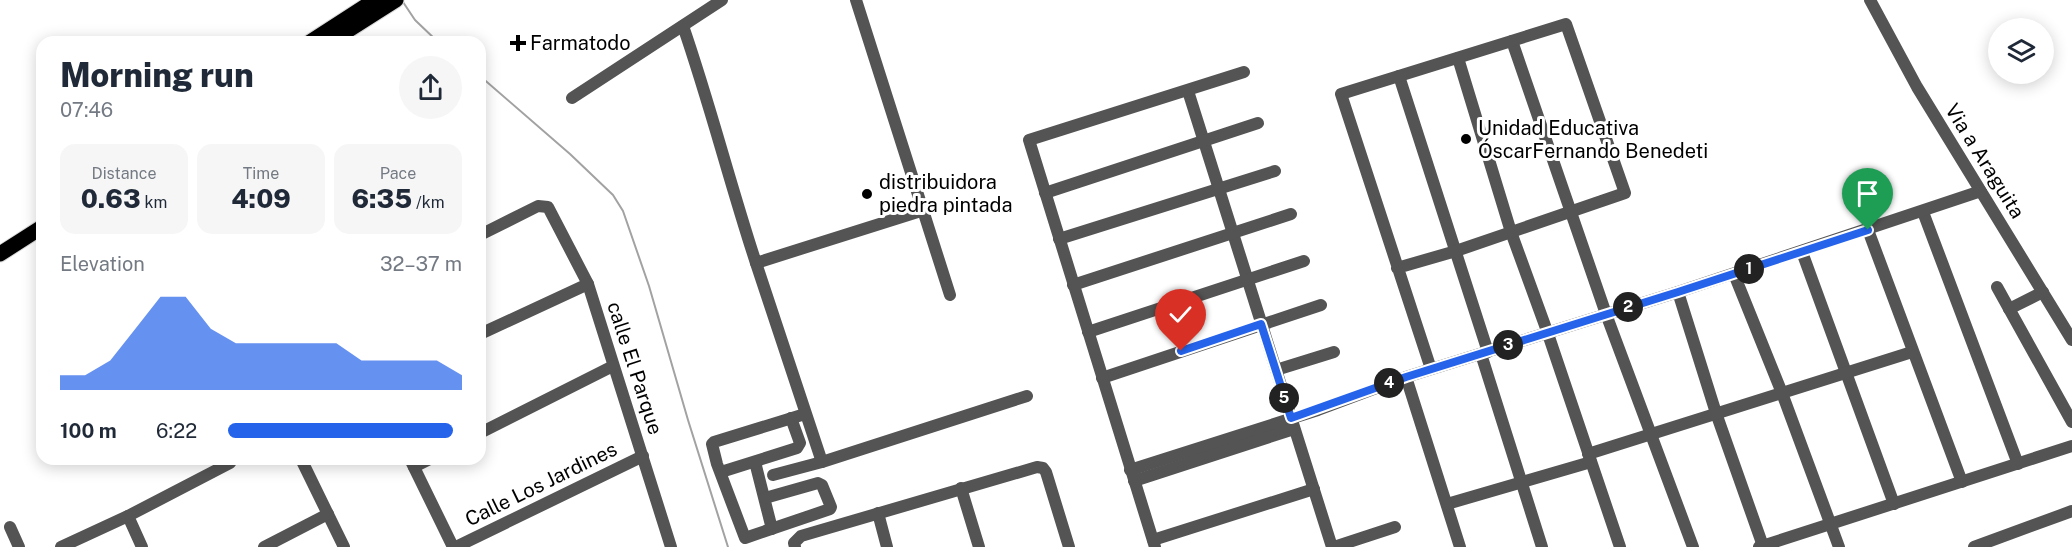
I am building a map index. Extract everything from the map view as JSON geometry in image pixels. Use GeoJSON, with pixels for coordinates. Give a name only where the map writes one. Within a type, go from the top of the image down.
{"type":"FeatureCollection","features":[{"type":"Feature","properties":{"kind":"main road"},"geometry":{"type":"LineString","coordinates":[[319,36],[375,0]]}},
{"type":"Feature","properties":{"kind":"main road"},"geometry":{"type":"LineString","coordinates":[[339,36],[395,0]]}},
{"type":"Feature","properties":{"kind":"main road"},"geometry":{"type":"LineString","coordinates":[[0,244],[36,222]]}},
{"type":"Feature","properties":{"kind":"main road"},"geometry":{"type":"LineString","coordinates":[[0,254],[36,231]]}},
{"type":"Feature","properties":{"kind":"street"},"geometry":{"type":"LineString","coordinates":[[572,98],[722,0]]}},
{"type":"Feature","properties":{"kind":"street"},"geometry":{"type":"LineString","coordinates":[[855,0],[950,295]]}},
{"type":"Feature","properties":{"kind":"street","name":"Via a Araguita"},"geometry":{"type":"LineString","coordinates":[[1870,0],[1917,87],[2071,337]]}},
{"type":"Feature","properties":{"kind":"street"},"geometry":{"type":"LineString","coordinates":[[1397,268],[1456,251],[1625,193],[1566,24],[1341,94],[1397,268],[1431,369]]}},
{"type":"Feature","properties":{"kind":"street"},"geometry":{"type":"LineString","coordinates":[[683,26],[732,189],[822,462]]}},
{"type":"Feature","properties":{"kind":"street"},"geometry":{"type":"LineString","coordinates":[[1512,41],[1606,314],[1693,547]]}},
{"type":"Feature","properties":{"kind":"street"},"geometry":{"type":"LineString","coordinates":[[1458,58],[1511,232],[1620,547]]}},
{"type":"Feature","properties":{"kind":"street"},"geometry":{"type":"LineString","coordinates":[[1244,72],[1029,140],[1154,543],[1314,489]]}},
{"type":"Feature","properties":{"kind":"street"},"geometry":{"type":"LineString","coordinates":[[1399,76],[1456,251],[1542,547]]}},
{"type":"Feature","properties":{"kind":"street"},"geometry":{"type":"LineString","coordinates":[[1188,91],[1333,547],[1395,528]]}},
{"type":"Feature","properties":{"kind":"street"},"geometry":{"type":"LineString","coordinates":[[1045,193],[1258,123]]}},
{"type":"Feature","properties":{"kind":"street"},"geometry":{"type":"LineString","coordinates":[[1059,239],[1275,171]]}},
{"type":"Feature","properties":{"kind":"street"},"geometry":{"type":"LineString","coordinates":[[1132,476],[1292,424],[1406,377],[1734,274],[1981,191]]}},
{"type":"Feature","properties":{"kind":"street","name":"calle El Parque"},"geometry":{"type":"LineString","coordinates":[[486,232],[538,206],[548,207],[588,284],[671,547]]}},
{"type":"Feature","properties":{"kind":"street"},"geometry":{"type":"LineString","coordinates":[[756,263],[924,210]]}},
{"type":"Feature","properties":{"kind":"street"},"geometry":{"type":"LineString","coordinates":[[1923,212],[2018,464]]}},
{"type":"Feature","properties":{"kind":"street"},"geometry":{"type":"LineString","coordinates":[[1073,285],[1291,214]]}},
{"type":"Feature","properties":{"kind":"street"},"geometry":{"type":"LineString","coordinates":[[1868,230],[1962,482]]}},
{"type":"Feature","properties":{"kind":"street"},"geometry":{"type":"LineString","coordinates":[[1802,252],[1894,504]]}},
{"type":"Feature","properties":{"kind":"street"},"geometry":{"type":"LineString","coordinates":[[1088,332],[1304,261]]}},
{"type":"Feature","properties":{"kind":"street"},"geometry":{"type":"LineString","coordinates":[[1734,274],[1782,393],[1839,547]]}},
{"type":"Feature","properties":{"kind":"street"},"geometry":{"type":"LineString","coordinates":[[486,331],[588,284]]}},
{"type":"Feature","properties":{"kind":"street"},"geometry":{"type":"LineString","coordinates":[[1997,287],[2072,422]]}},
{"type":"Feature","properties":{"kind":"street"},"geometry":{"type":"LineString","coordinates":[[1678,292],[1716,413],[1766,546],[2072,446]]}},
{"type":"Feature","properties":{"kind":"street"},"geometry":{"type":"LineString","coordinates":[[2009,309],[2043,292]]}},
{"type":"Feature","properties":{"kind":"street"},"geometry":{"type":"LineString","coordinates":[[1102,378],[1321,305]]}},
{"type":"Feature","properties":{"kind":"street"},"geometry":{"type":"LineString","coordinates":[[1447,504],[1590,458],[1652,433],[1912,351]]}},
{"type":"Feature","properties":{"kind":"street"},"geometry":{"type":"LineString","coordinates":[[1275,370],[1334,352]]}},
{"type":"Feature","properties":{"kind":"street"},"geometry":{"type":"LineString","coordinates":[[486,431],[613,366]]}},
{"type":"Feature","properties":{"kind":"street"},"geometry":{"type":"LineString","coordinates":[[1406,377],[1460,547]]}},
{"type":"Feature","properties":{"kind":"street"},"geometry":{"type":"LineString","coordinates":[[773,475],[822,462],[1027,396]]}},
{"type":"Feature","properties":{"kind":"street"},"geometry":{"type":"LineString","coordinates":[[765,498],[818,483],[822,485],[830,509],[747,538],[744,537],[712,448],[714,442],[805,414]]}},
{"type":"Feature","properties":{"kind":"street"},"geometry":{"type":"LineString","coordinates":[[721,472],[800,446],[791,418]]}},
{"type":"Feature","properties":{"kind":"street","name":"Calle Los Jardines"},"geometry":{"type":"LineString","coordinates":[[454,547],[643,456]]}},
{"type":"Feature","properties":{"kind":"street"},"geometry":{"type":"LineString","coordinates":[[755,462],[772,529]]}},
{"type":"Feature","properties":{"kind":"street"},"geometry":{"type":"LineString","coordinates":[[61,547],[128,516],[226,465]]}},
{"type":"Feature","properties":{"kind":"street"},"geometry":{"type":"LineString","coordinates":[[304,465],[344,547]]}},
{"type":"Feature","properties":{"kind":"street"},"geometry":{"type":"LineString","coordinates":[[413,465],[454,547]]}},
{"type":"Feature","properties":{"kind":"street"},"geometry":{"type":"LineString","coordinates":[[795,547],[794,543],[801,536],[1037,467],[1043,468],[1046,472],[1069,547]]}},
{"type":"Feature","properties":{"kind":"street"},"geometry":{"type":"LineString","coordinates":[[961,488],[979,547]]}},
{"type":"Feature","properties":{"kind":"street"},"geometry":{"type":"LineString","coordinates":[[1974,547],[2072,512]]}},
{"type":"Feature","properties":{"kind":"street"},"geometry":{"type":"LineString","coordinates":[[878,513],[887,547]]}},
{"type":"Feature","properties":{"kind":"street"},"geometry":{"type":"LineString","coordinates":[[264,547],[328,514]]}},
{"type":"Feature","properties":{"kind":"street"},"geometry":{"type":"LineString","coordinates":[[128,516],[142,547]]}},
{"type":"Feature","properties":{"kind":"street"},"geometry":{"type":"LineString","coordinates":[[10,527],[19,547]]}},
{"type":"Feature","properties":{"kind":"waterway"},"geometry":{"type":"LineString","coordinates":[[403,2],[415,20],[432,36]]}},
{"type":"Feature","properties":{"kind":"waterway"},"geometry":{"type":"LineString","coordinates":[[486,81],[570,154],[613,195],[623,211],[649,286],[728,547]]}},
{"type":"Feature","properties":{"kind":"place","name":"Farmatodo"},"geometry":{"type":"Point","coordinates":[518,43]}},
{"type":"Feature","properties":{"kind":"place","name":"Unidad Educativa ÓscarFernando Benedeti"},"geometry":{"type":"Point","coordinates":[1466,139]}},
{"type":"Feature","properties":{"kind":"place","name":"distribuidora piedra pintada"},"geometry":{"type":"Point","coordinates":[867,194]}},
{"type":"Feature","properties":{"kind":"route"},"geometry":{"type":"LineString","coordinates":[[1181,351],[1261,324],[1291,418],[1406,377],[1547,331],[1678,292],[1868,230]]}}]}
